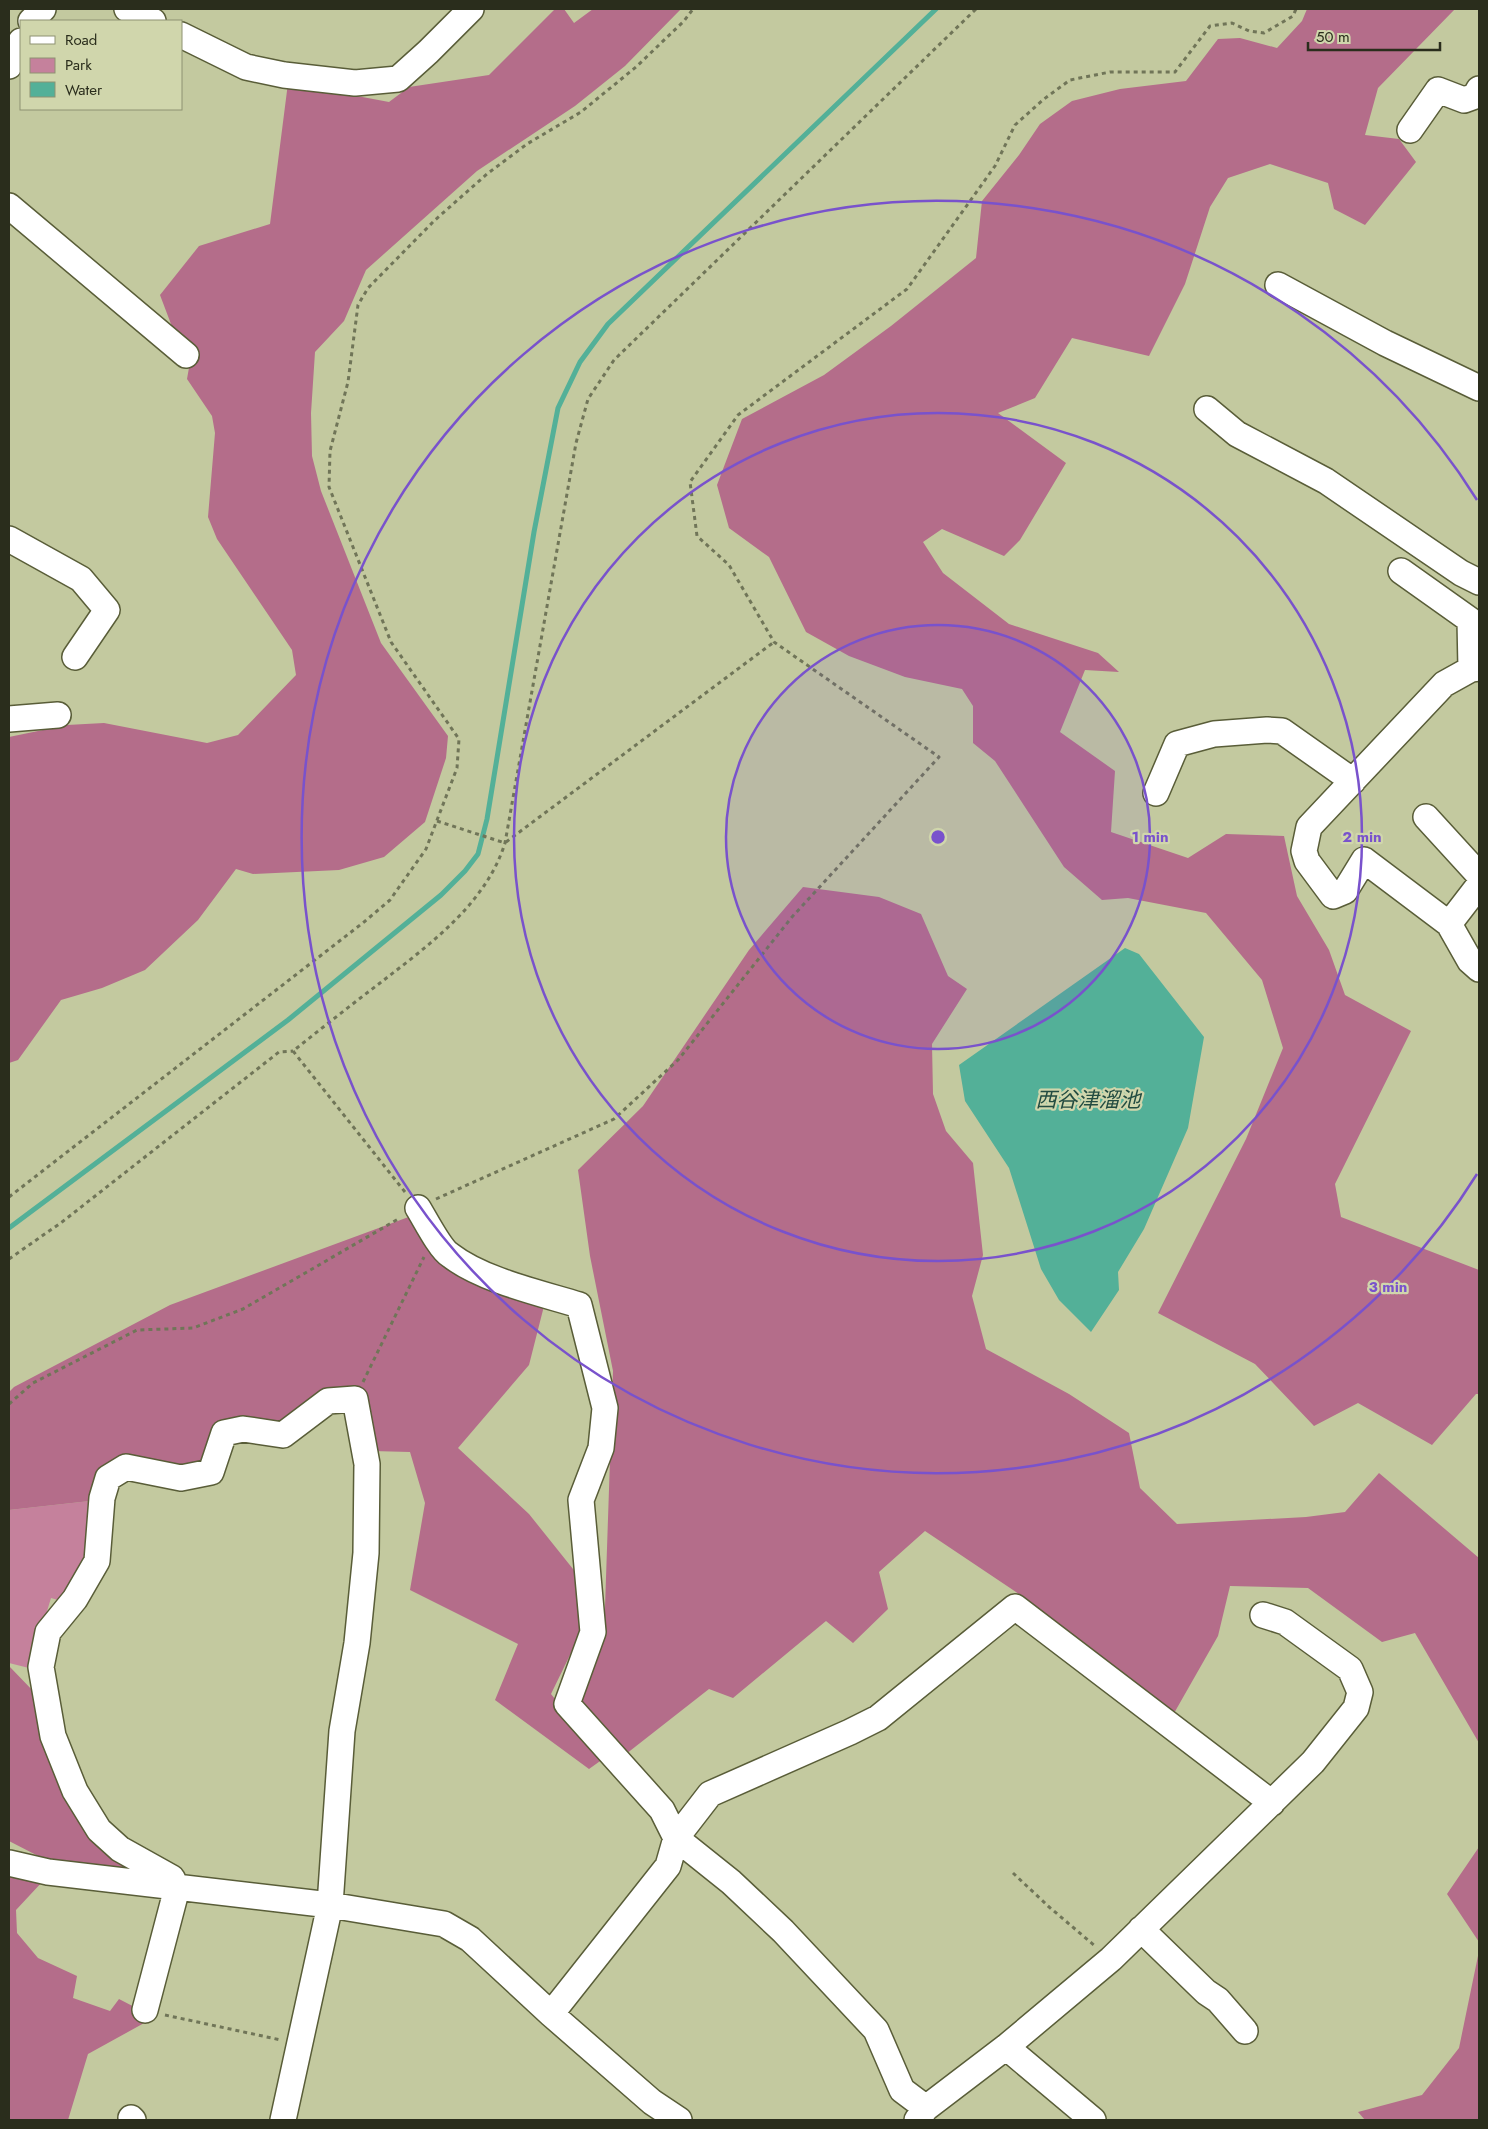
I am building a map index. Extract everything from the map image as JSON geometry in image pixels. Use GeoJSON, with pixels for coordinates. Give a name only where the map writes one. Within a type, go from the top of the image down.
{"type":"FeatureCollection","features":[{"type":"Feature","properties":{"kind":"street"},"geometry":{"type":"LineString","coordinates":[[32,20],[43,9]]}},
{"type":"Feature","properties":{"kind":"street"},"geometry":{"type":"LineString","coordinates":[[127,9],[151,20]]}},
{"type":"Feature","properties":{"kind":"street"},"geometry":{"type":"LineString","coordinates":[[182,35],[246,67],[284,75],[355,82],[398,79],[471,9]]}},
{"type":"Feature","properties":{"kind":"street"},"geometry":{"type":"LineString","coordinates":[[9,66],[20,43]]}},
{"type":"Feature","properties":{"kind":"street"},"geometry":{"type":"LineString","coordinates":[[1410,130],[1438,90],[1464,100],[1475,96],[1479,89]]}},
{"type":"Feature","properties":{"kind":"street"},"geometry":{"type":"LineString","coordinates":[[9,206],[186,355]]}},
{"type":"Feature","properties":{"kind":"street"},"geometry":{"type":"LineString","coordinates":[[1278,285],[1386,343],[1479,388]]}},
{"type":"Feature","properties":{"kind":"street"},"geometry":{"type":"LineString","coordinates":[[1207,409],[1237,434],[1326,481],[1461,573],[1479,582]]}},
{"type":"Feature","properties":{"kind":"street"},"geometry":{"type":"LineString","coordinates":[[9,539],[81,579],[107,610],[75,657]]}},
{"type":"Feature","properties":{"kind":"street"},"geometry":{"type":"LineString","coordinates":[[1401,570],[1470,620],[1475,669],[1444,684],[1309,827],[1304,851],[1307,861],[1333,896],[1344,891],[1364,860],[1449,924],[1470,961],[1479,969]]}},
{"type":"Feature","properties":{"kind":"street"},"geometry":{"type":"LineString","coordinates":[[9,719],[58,715]]}},
{"type":"Feature","properties":{"kind":"street"},"geometry":{"type":"LineString","coordinates":[[1156,793],[1177,744],[1214,734],[1267,730],[1282,731],[1353,781]]}},
{"type":"Feature","properties":{"kind":"street"},"geometry":{"type":"LineString","coordinates":[[1426,817],[1479,874]]}},
{"type":"Feature","properties":{"kind":"street"},"geometry":{"type":"LineString","coordinates":[[1449,924],[1479,885]]}},
{"type":"Feature","properties":{"kind":"street"},"geometry":{"type":"LineString","coordinates":[[418,1208],[448,1255],[502,1281],[579,1305],[605,1408],[601,1448],[581,1500],[594,1632],[567,1704],[662,1810],[676,1838],[731,1882],[783,1931],[876,2030],[902,2090],[921,2114],[1006,2047],[1111,1959],[1313,1762],[1356,1708],[1360,1692],[1350,1668],[1285,1622],[1263,1615]]}},
{"type":"Feature","properties":{"kind":"street"},"geometry":{"type":"LineString","coordinates":[[145,2010],[177,1888],[172,1878],[120,1849],[99,1830],[75,1790],[53,1736],[41,1666],[48,1632],[75,1599],[97,1561],[102,1498],[108,1478],[126,1466],[181,1478],[211,1472],[224,1433],[243,1429],[283,1435],[328,1401],[355,1398],[367,1464],[366,1552],[357,1643],[342,1731],[330,1905],[283,2120]]}},
{"type":"Feature","properties":{"kind":"street"},"geometry":{"type":"LineString","coordinates":[[551,2014],[668,1866],[676,1838],[710,1794],[878,1718],[1015,1607],[1272,1803]]}},
{"type":"Feature","properties":{"kind":"street"},"geometry":{"type":"LineString","coordinates":[[9,1863],[48,1872],[330,1905],[444,1924],[470,1939],[551,2014],[652,2102],[679,2120]]}},
{"type":"Feature","properties":{"kind":"street"},"geometry":{"type":"LineString","coordinates":[[1141,1929],[1206,1992],[1218,2000],[1245,2031]]}},
{"type":"Feature","properties":{"kind":"street"},"geometry":{"type":"LineString","coordinates":[[1006,2047],[1093,2120]]}},
{"type":"Feature","properties":{"kind":"path"},"geometry":{"type":"LineString","coordinates":[[9,1197],[390,900],[426,849],[457,768],[459,739],[391,642],[328,487],[330,451],[348,382],[358,305],[368,288],[435,220],[479,181],[527,144],[581,112],[636,67],[684,21],[692,9]]}},
{"type":"Feature","properties":{"kind":"path"},"geometry":{"type":"LineString","coordinates":[[9,1259],[62,1222],[280,1052],[293,1051],[439,937],[478,892],[499,862],[505,843],[576,443],[588,399],[614,360],[976,9]]}},
{"type":"Feature","properties":{"kind":"path"},"geometry":{"type":"LineString","coordinates":[[9,1404],[33,1383],[137,1330],[193,1328],[243,1309],[418,1208],[614,1119],[678,1060],[792,918],[939,758],[774,642],[729,565],[697,536],[690,482],[738,415],[908,289],[995,166],[1015,125],[1044,99],[1070,80],[1102,73],[1175,72],[1210,26],[1232,23],[1248,31],[1264,33],[1293,16],[1296,9]]}},
{"type":"Feature","properties":{"kind":"path"},"geometry":{"type":"LineString","coordinates":[[505,843],[774,642]]}},
{"type":"Feature","properties":{"kind":"path"},"geometry":{"type":"LineString","coordinates":[[437,821],[505,843]]}},
{"type":"Feature","properties":{"kind":"path"},"geometry":{"type":"LineString","coordinates":[[293,1051],[418,1208]]}},
{"type":"Feature","properties":{"kind":"path"},"geometry":{"type":"LineString","coordinates":[[355,1398],[426,1252]]}},
{"type":"Feature","properties":{"kind":"path"},"geometry":{"type":"LineString","coordinates":[[1014,1874],[1048,1906],[1111,1959]]}},
{"type":"Feature","properties":{"kind":"path"},"geometry":{"type":"LineString","coordinates":[[145,2010],[299,2043]]}},
{"type":"Feature","properties":{"kind":"green space"},"geometry":{"type":"Polygon","coordinates":[[[90,1501],[90,1559],[65,1602],[51,1598],[35,1651],[37,1670],[9,1663],[9,1510],[90,1501]]]}},
{"type":"Feature","properties":{"kind":"shaded area"},"geometry":{"type":"Polygon","coordinates":[[[555,9],[564,9],[574,23],[593,9],[681,9],[625,66],[575,106],[477,171],[366,270],[344,321],[315,352],[311,413],[312,456],[321,491],[381,643],[448,736],[446,758],[425,822],[384,857],[339,870],[253,874],[236,869],[198,920],[145,970],[102,988],[61,1000],[18,1060],[9,1063],[9,737],[67,725],[104,723],[207,743],[238,735],[296,675],[292,650],[217,539],[208,517],[215,433],[212,416],[187,379],[190,362],[174,332],[160,295],[199,246],[270,224],[288,83],[389,102],[409,87],[489,75],[555,9]]]}},
{"type":"Feature","properties":{"kind":"shaded area"},"geometry":{"type":"Polygon","coordinates":[[[1307,9],[1455,9],[1378,88],[1365,135],[1399,139],[1416,162],[1365,225],[1334,209],[1328,183],[1270,164],[1228,178],[1210,207],[1185,284],[1149,356],[1072,338],[1035,398],[998,413],[1066,463],[1020,540],[1004,556],[942,529],[923,542],[943,573],[1009,624],[1098,653],[1119,672],[1085,670],[1060,732],[1115,771],[1111,832],[1188,858],[1226,834],[1284,836],[1297,896],[1329,950],[1345,995],[1411,1031],[1335,1184],[1341,1217],[1479,1270],[1479,1394],[1476,1394],[1432,1445],[1358,1403],[1314,1426],[1255,1364],[1158,1313],[1246,1139],[1283,1048],[1262,980],[1206,913],[1128,898],[1102,900],[1064,867],[995,761],[973,743],[973,706],[962,689],[905,677],[849,656],[806,632],[769,557],[729,528],[717,485],[742,419],[824,375],[891,326],[976,258],[982,201],[1019,155],[1040,124],[1072,101],[1120,89],[1186,81],[1218,39],[1240,38],[1277,48],[1302,21],[1307,9]]]}},
{"type":"Feature","properties":{"kind":"shaded area"},"geometry":{"type":"Polygon","coordinates":[[[803,887],[879,897],[921,914],[948,976],[967,989],[932,1044],[933,1094],[946,1131],[973,1163],[983,1255],[972,1296],[986,1349],[1069,1394],[1129,1433],[1140,1488],[1177,1524],[1306,1517],[1345,1512],[1379,1473],[1479,1558],[1479,1743],[1415,1633],[1382,1642],[1308,1588],[1230,1586],[1218,1636],[1173,1715],[1016,1592],[925,1531],[879,1572],[888,1609],[853,1643],[826,1621],[733,1698],[709,1689],[626,1754],[579,1703],[604,1637],[613,1371],[590,1256],[578,1170],[643,1106],[749,950],[803,887]]]}},
{"type":"Feature","properties":{"kind":"shaded area"},"geometry":{"type":"Polygon","coordinates":[[[414,1215],[544,1306],[529,1365],[458,1448],[529,1514],[585,1584],[587,1620],[551,1694],[603,1759],[589,1769],[495,1700],[518,1644],[410,1590],[425,1503],[410,1452],[372,1451],[367,1393],[337,1388],[279,1423],[223,1421],[205,1462],[182,1471],[129,1458],[90,1501],[9,1510],[9,1392],[14,1387],[170,1305],[414,1215]]]}},
{"type":"Feature","properties":{"kind":"shaded area"},"geometry":{"type":"Polygon","coordinates":[[[9,1666],[36,1694],[91,1836],[136,1869],[44,1859],[9,1841],[9,1666]]]}},
{"type":"Feature","properties":{"kind":"shaded area"},"geometry":{"type":"Polygon","coordinates":[[[1479,1847],[1479,1942],[1447,1894],[1479,1847]]]}},
{"type":"Feature","properties":{"kind":"shaded area"},"geometry":{"type":"Polygon","coordinates":[[[9,1875],[43,1881],[16,1910],[17,1933],[38,1958],[77,1976],[73,1998],[110,2011],[119,1999],[144,2012],[146,2022],[88,2054],[68,2120],[9,2120],[9,1875]]]}},
{"type":"Feature","properties":{"kind":"shaded area"},"geometry":{"type":"Polygon","coordinates":[[[1479,1951],[1479,2120],[1365,2120],[1358,2112],[1422,2095],[1459,2048],[1479,1951]]]}},
{"type":"Feature","properties":{"kind":"water","name":"西谷津溜池"},"geometry":{"type":"Polygon","coordinates":[[[1125,948],[1139,954],[1204,1037],[1188,1128],[1144,1229],[1118,1272],[1119,1290],[1091,1332],[1059,1300],[1041,1269],[1009,1168],[965,1101],[959,1065],[1125,948]]]}},
{"type":"Feature","properties":{"kind":"waterway"},"geometry":{"type":"LineString","coordinates":[[9,1228],[288,1020],[441,895],[465,871],[478,854],[487,819],[534,532],[558,408],[580,362],[608,324],[936,9]]}}]}
